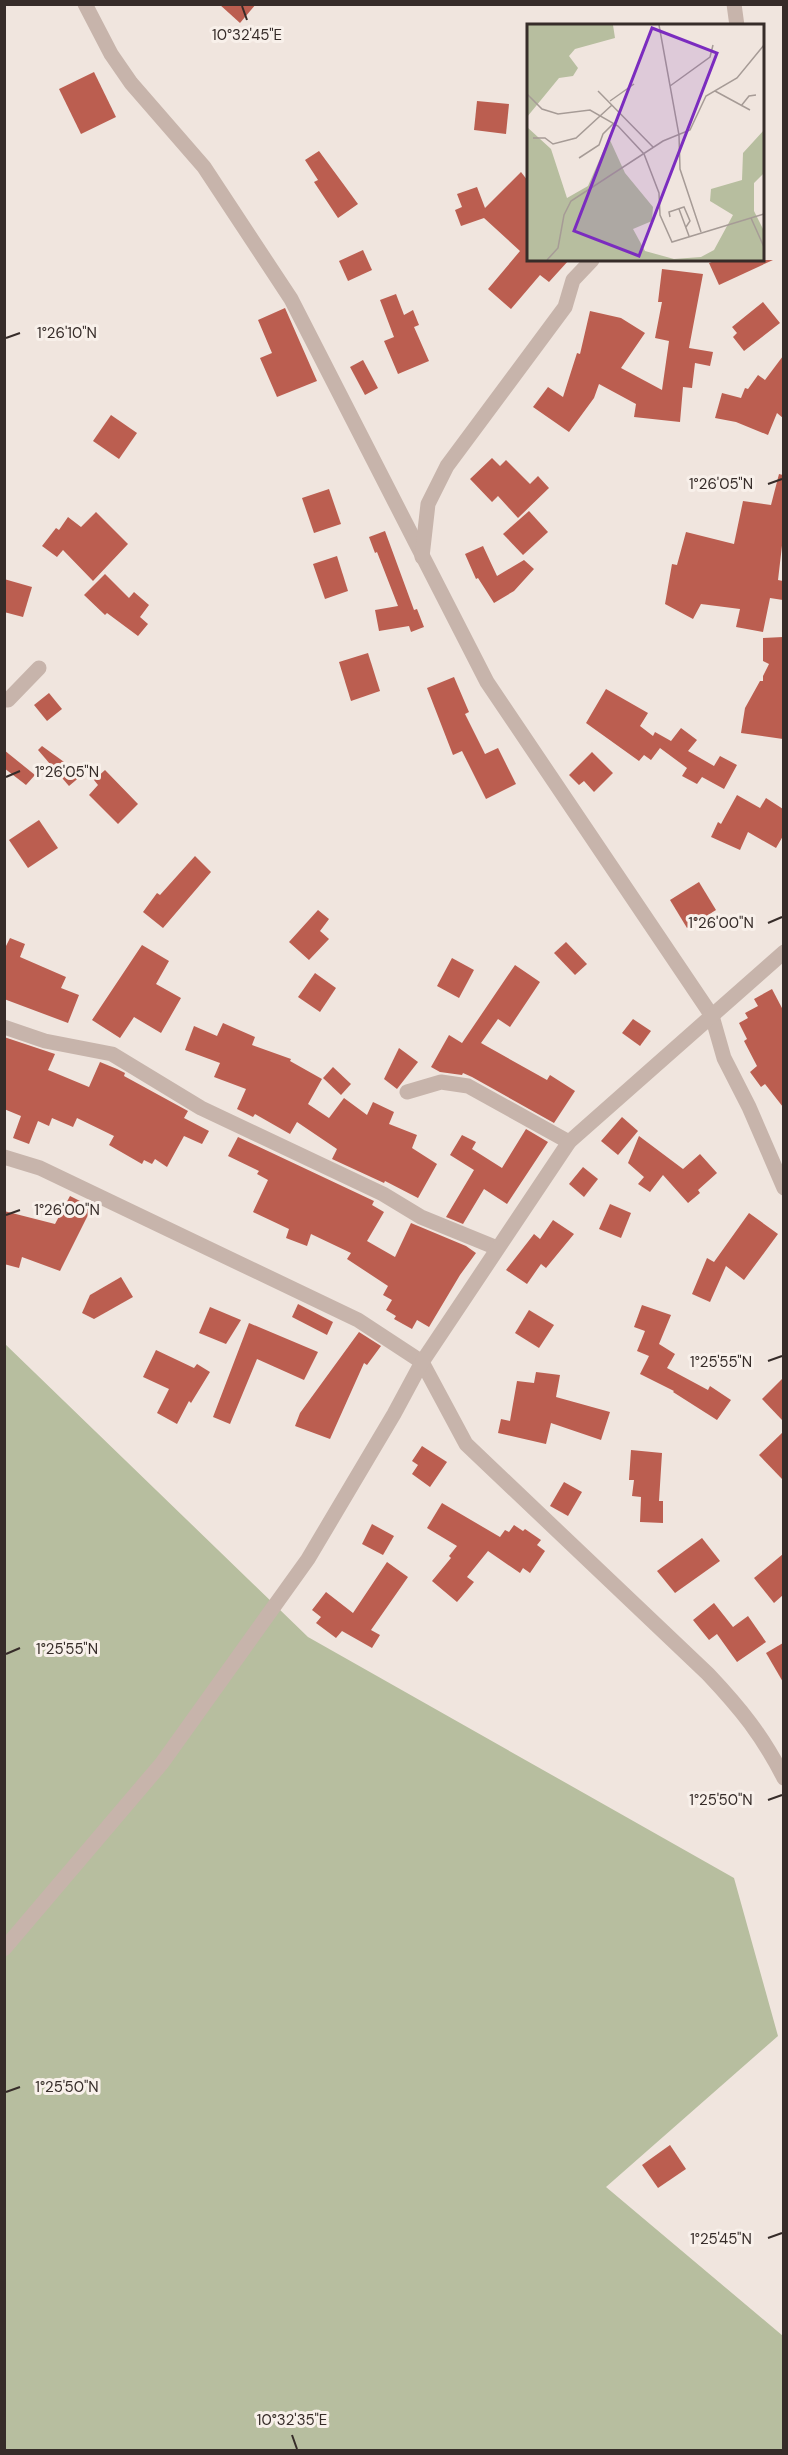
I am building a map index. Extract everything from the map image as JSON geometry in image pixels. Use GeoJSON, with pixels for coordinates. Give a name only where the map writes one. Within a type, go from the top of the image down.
{"type":"FeatureCollection","features":[{"type":"Feature","properties":{"kind":"street"},"geometry":{"type":"LineString","coordinates":[[85,4],[111,54],[131,83],[204,167],[291,299],[487,682],[712,1016],[724,1058],[749,1107],[783,1188]]}},
{"type":"Feature","properties":{"kind":"street"},"geometry":{"type":"LineString","coordinates":[[734,4],[737,24]]}},
{"type":"Feature","properties":{"kind":"street"},"geometry":{"type":"LineString","coordinates":[[422,557],[428,504],[447,466],[565,307],[573,280],[591,261]]}},
{"type":"Feature","properties":{"kind":"street"},"geometry":{"type":"LineString","coordinates":[[4,700],[8,700],[39,668]]}},
{"type":"Feature","properties":{"kind":"street"},"geometry":{"type":"LineString","coordinates":[[4,1949],[162,1763],[308,1559],[394,1414],[422,1362],[569,1142],[783,952]]}},
{"type":"Feature","properties":{"kind":"street"},"geometry":{"type":"LineString","coordinates":[[4,1027],[45,1041],[112,1054],[201,1108],[383,1194],[422,1217],[497,1248]]}},
{"type":"Feature","properties":{"kind":"street"},"geometry":{"type":"LineString","coordinates":[[408,1092],[441,1082],[468,1086],[569,1142]]}},
{"type":"Feature","properties":{"kind":"street"},"geometry":{"type":"LineString","coordinates":[[4,1157],[40,1168],[358,1320],[422,1362],[466,1444],[708,1674],[744,1712],[767,1745],[783,1778]]}},
{"type":"Feature","properties":{"kind":"green space"},"geometry":{"type":"Polygon","coordinates":[[[4,1343],[308,1637],[734,1878],[778,2036],[606,2187],[783,2336],[783,2450],[5,2450],[4,1343]]]}},
{"type":"Feature","properties":{"kind":"building"},"geometry":{"type":"Polygon","coordinates":[[[219,4],[256,4],[240,23],[219,4]]]}},
{"type":"Feature","properties":{"kind":"building"},"geometry":{"type":"Polygon","coordinates":[[[94,72],[116,117],[81,134],[59,89],[94,72]]]}},
{"type":"Feature","properties":{"kind":"building"},"geometry":{"type":"Polygon","coordinates":[[[477,101],[509,104],[506,134],[474,130],[477,101]]]}},
{"type":"Feature","properties":{"kind":"building"},"geometry":{"type":"Polygon","coordinates":[[[319,151],[358,204],[338,218],[314,182],[318,180],[305,160],[319,151]]]}},
{"type":"Feature","properties":{"kind":"building"},"geometry":{"type":"Polygon","coordinates":[[[521,172],[527,180],[527,261],[568,261],[549,282],[540,275],[511,309],[488,289],[520,251],[484,218],[461,226],[455,210],[462,207],[457,194],[477,187],[485,208],[521,172]]]}},
{"type":"Feature","properties":{"kind":"building"},"geometry":{"type":"Polygon","coordinates":[[[363,250],[372,270],[348,281],[339,261],[363,250]]]}},
{"type":"Feature","properties":{"kind":"building"},"geometry":{"type":"Polygon","coordinates":[[[773,260],[719,285],[709,263],[714,261],[773,260]]]}},
{"type":"Feature","properties":{"kind":"building"},"geometry":{"type":"Polygon","coordinates":[[[662,269],[703,274],[689,348],[713,352],[710,366],[695,363],[692,388],[683,387],[680,422],[634,417],[636,404],[599,384],[594,398],[569,432],[533,407],[548,387],[563,397],[577,353],[580,354],[590,311],[621,318],[645,333],[621,368],[662,390],[669,341],[655,338],[662,302],[658,302],[662,269]]]}},
{"type":"Feature","properties":{"kind":"building"},"geometry":{"type":"Polygon","coordinates":[[[396,294],[404,315],[413,310],[419,325],[414,327],[429,361],[398,374],[384,341],[394,337],[380,300],[396,294]]]}},
{"type":"Feature","properties":{"kind":"building"},"geometry":{"type":"Polygon","coordinates":[[[763,302],[780,323],[744,351],[733,337],[737,333],[732,327],[763,302]]]}},
{"type":"Feature","properties":{"kind":"building"},"geometry":{"type":"Polygon","coordinates":[[[285,308],[317,381],[277,397],[260,358],[272,353],[258,320],[285,308]]]}},
{"type":"Feature","properties":{"kind":"building"},"geometry":{"type":"Polygon","coordinates":[[[783,356],[783,418],[777,413],[768,435],[736,422],[715,418],[722,393],[741,398],[745,388],[748,389],[758,375],[765,380],[783,356]]]}},
{"type":"Feature","properties":{"kind":"building"},"geometry":{"type":"Polygon","coordinates":[[[363,360],[378,388],[365,395],[350,367],[363,360]]]}},
{"type":"Feature","properties":{"kind":"building"},"geometry":{"type":"Polygon","coordinates":[[[111,415],[137,433],[119,459],[93,441],[111,415]]]}},
{"type":"Feature","properties":{"kind":"building"},"geometry":{"type":"Polygon","coordinates":[[[492,458],[500,466],[506,460],[530,484],[538,476],[549,488],[518,518],[498,496],[492,502],[470,479],[492,458]]]}},
{"type":"Feature","properties":{"kind":"building"},"geometry":{"type":"Polygon","coordinates":[[[779,474],[783,475],[783,537],[778,580],[783,581],[783,600],[770,598],[763,632],[736,627],[740,609],[701,604],[693,619],[665,604],[672,564],[677,565],[686,532],[734,544],[743,501],[771,505],[779,474]]]}},
{"type":"Feature","properties":{"kind":"building"},"geometry":{"type":"Polygon","coordinates":[[[329,489],[341,524],[314,533],[302,498],[329,489]]]}},
{"type":"Feature","properties":{"kind":"building"},"geometry":{"type":"Polygon","coordinates":[[[529,511],[548,532],[523,555],[503,534],[529,511]]]}},
{"type":"Feature","properties":{"kind":"building"},"geometry":{"type":"Polygon","coordinates":[[[96,512],[128,544],[93,581],[63,550],[57,557],[42,546],[56,528],[59,530],[68,517],[81,527],[96,512]]]}},
{"type":"Feature","properties":{"kind":"building"},"geometry":{"type":"Polygon","coordinates":[[[385,531],[414,610],[417,609],[424,627],[411,632],[409,626],[379,631],[375,610],[398,606],[369,537],[385,531]]]}},
{"type":"Feature","properties":{"kind":"building"},"geometry":{"type":"Polygon","coordinates":[[[483,546],[497,576],[524,560],[534,569],[514,591],[494,603],[478,578],[476,579],[465,554],[483,546]]]}},
{"type":"Feature","properties":{"kind":"building"},"geometry":{"type":"Polygon","coordinates":[[[337,556],[348,591],[325,599],[313,564],[337,556]]]}},
{"type":"Feature","properties":{"kind":"building"},"geometry":{"type":"Polygon","coordinates":[[[105,574],[129,598],[134,592],[149,605],[140,617],[148,624],[138,636],[107,613],[105,615],[84,595],[105,574]]]}},
{"type":"Feature","properties":{"kind":"building"},"geometry":{"type":"Polygon","coordinates":[[[4,579],[32,587],[23,617],[4,612],[4,579]]]}},
{"type":"Feature","properties":{"kind":"building"},"geometry":{"type":"Polygon","coordinates":[[[783,637],[783,739],[741,733],[745,708],[760,681],[763,681],[769,664],[763,661],[763,638],[783,637]]]}},
{"type":"Feature","properties":{"kind":"building"},"geometry":{"type":"Polygon","coordinates":[[[368,653],[380,691],[351,701],[339,662],[368,653]]]}},
{"type":"Feature","properties":{"kind":"building"},"geometry":{"type":"Polygon","coordinates":[[[454,677],[469,712],[465,714],[485,754],[498,748],[516,784],[486,799],[462,751],[453,755],[427,688],[454,677]]]}},
{"type":"Feature","properties":{"kind":"building"},"geometry":{"type":"Polygon","coordinates":[[[606,689],[648,713],[640,726],[653,736],[655,732],[671,741],[681,728],[697,740],[688,751],[714,766],[720,756],[737,765],[724,789],[702,777],[697,784],[682,776],[687,768],[660,748],[651,760],[644,755],[639,761],[586,723],[606,689]]]}},
{"type":"Feature","properties":{"kind":"building"},"geometry":{"type":"Polygon","coordinates":[[[49,693],[62,709],[47,721],[34,705],[49,693]]]}},
{"type":"Feature","properties":{"kind":"building"},"geometry":{"type":"Polygon","coordinates":[[[42,746],[82,775],[69,786],[38,750],[42,746]]]}},
{"type":"Feature","properties":{"kind":"building"},"geometry":{"type":"Polygon","coordinates":[[[4,750],[35,775],[26,785],[4,768],[4,750]]]}},
{"type":"Feature","properties":{"kind":"building"},"geometry":{"type":"Polygon","coordinates":[[[592,752],[613,773],[594,792],[584,781],[579,785],[569,775],[592,752]]]}},
{"type":"Feature","properties":{"kind":"building"},"geometry":{"type":"Polygon","coordinates":[[[105,770],[138,804],[118,824],[89,795],[98,785],[94,780],[105,770]]]}},
{"type":"Feature","properties":{"kind":"building"},"geometry":{"type":"Polygon","coordinates":[[[737,795],[760,808],[766,798],[783,809],[783,836],[776,848],[748,832],[740,850],[711,837],[718,822],[721,824],[737,795]]]}},
{"type":"Feature","properties":{"kind":"building"},"geometry":{"type":"Polygon","coordinates":[[[39,820],[58,848],[28,868],[9,840],[39,820]]]}},
{"type":"Feature","properties":{"kind":"building"},"geometry":{"type":"Polygon","coordinates":[[[195,856],[211,872],[163,928],[143,912],[157,893],[160,895],[195,856]]]}},
{"type":"Feature","properties":{"kind":"building"},"geometry":{"type":"Polygon","coordinates":[[[699,882],[716,910],[687,928],[670,900],[699,882]]]}},
{"type":"Feature","properties":{"kind":"building"},"geometry":{"type":"Polygon","coordinates":[[[318,910],[329,919],[320,931],[329,939],[309,960],[289,942],[318,910]]]}},
{"type":"Feature","properties":{"kind":"building"},"geometry":{"type":"Polygon","coordinates":[[[10,938],[25,944],[20,957],[66,977],[61,988],[79,995],[68,1023],[4,999],[4,950],[10,938]]]}},
{"type":"Feature","properties":{"kind":"building"},"geometry":{"type":"Polygon","coordinates":[[[566,942],[587,964],[575,975],[554,953],[566,942]]]}},
{"type":"Feature","properties":{"kind":"building"},"geometry":{"type":"Polygon","coordinates":[[[142,945],[169,961],[156,984],[181,998],[161,1033],[134,1017],[120,1038],[92,1020],[142,945]]]}},
{"type":"Feature","properties":{"kind":"building"},"geometry":{"type":"Polygon","coordinates":[[[452,958],[474,970],[459,998],[437,986],[452,958]]]}},
{"type":"Feature","properties":{"kind":"building"},"geometry":{"type":"Polygon","coordinates":[[[515,965],[540,982],[510,1027],[498,1019],[481,1043],[547,1080],[550,1075],[575,1091],[554,1123],[472,1077],[463,1073],[462,1075],[440,1072],[431,1067],[449,1035],[462,1043],[515,965]]]}},
{"type":"Feature","properties":{"kind":"building"},"geometry":{"type":"Polygon","coordinates":[[[315,973],[336,988],[320,1012],[298,997],[315,973]]]}},
{"type":"Feature","properties":{"kind":"building"},"geometry":{"type":"Polygon","coordinates":[[[772,989],[783,1010],[783,1107],[765,1084],[761,1087],[750,1072],[757,1066],[744,1041],[747,1039],[739,1023],[748,1018],[745,1013],[758,1006],[754,999],[772,989]]]}},
{"type":"Feature","properties":{"kind":"building"},"geometry":{"type":"Polygon","coordinates":[[[633,1019],[651,1031],[640,1046],[622,1033],[633,1019]]]}},
{"type":"Feature","properties":{"kind":"building"},"geometry":{"type":"Polygon","coordinates":[[[223,1023],[255,1037],[252,1045],[291,1059],[290,1061],[322,1079],[308,1104],[329,1118],[344,1098],[367,1115],[373,1102],[394,1112],[389,1124],[417,1135],[412,1148],[437,1164],[418,1198],[385,1181],[384,1183],[332,1159],[337,1149],[297,1122],[290,1134],[255,1114],[253,1117],[237,1109],[246,1089],[214,1077],[220,1063],[185,1050],[194,1026],[217,1036],[223,1023]]]}},
{"type":"Feature","properties":{"kind":"building"},"geometry":{"type":"Polygon","coordinates":[[[4,1037],[55,1054],[48,1070],[89,1087],[100,1062],[117,1069],[125,1073],[124,1076],[188,1111],[184,1118],[209,1131],[202,1144],[184,1136],[167,1167],[155,1159],[152,1164],[144,1160],[142,1164],[109,1145],[114,1136],[77,1118],[73,1127],[52,1118],[49,1126],[38,1121],[29,1144],[13,1138],[21,1116],[4,1109],[4,1037]]]}},
{"type":"Feature","properties":{"kind":"building"},"geometry":{"type":"Polygon","coordinates":[[[399,1048],[418,1062],[397,1089],[384,1079],[399,1048]]]}},
{"type":"Feature","properties":{"kind":"building"},"geometry":{"type":"Polygon","coordinates":[[[333,1067],[351,1084],[341,1095],[323,1078],[333,1067]]]}},
{"type":"Feature","properties":{"kind":"building"},"geometry":{"type":"Polygon","coordinates":[[[622,1117],[638,1131],[618,1155],[601,1141],[622,1117]]]}},
{"type":"Feature","properties":{"kind":"building"},"geometry":{"type":"Polygon","coordinates":[[[526,1129],[548,1142],[507,1204],[484,1189],[463,1224],[446,1217],[474,1170],[450,1155],[462,1135],[476,1142],[472,1149],[502,1168],[526,1129]]]}},
{"type":"Feature","properties":{"kind":"building"},"geometry":{"type":"Polygon","coordinates":[[[639,1136],[683,1169],[700,1154],[717,1173],[698,1190],[700,1193],[688,1203],[663,1175],[650,1192],[638,1184],[644,1177],[628,1163],[639,1136]]]}},
{"type":"Feature","properties":{"kind":"building"},"geometry":{"type":"Polygon","coordinates":[[[238,1137],[374,1201],[372,1205],[384,1212],[367,1241],[395,1257],[411,1223],[466,1246],[476,1253],[429,1327],[417,1320],[412,1329],[394,1319],[396,1316],[386,1310],[392,1300],[383,1295],[388,1286],[347,1259],[351,1253],[311,1234],[307,1246],[286,1238],[289,1229],[253,1212],[268,1180],[257,1174],[259,1171],[228,1156],[238,1137]]]}},
{"type":"Feature","properties":{"kind":"building"},"geometry":{"type":"Polygon","coordinates":[[[583,1167],[598,1179],[584,1197],[569,1184],[583,1167]]]}},
{"type":"Feature","properties":{"kind":"building"},"geometry":{"type":"Polygon","coordinates":[[[70,1196],[92,1207],[60,1271],[22,1257],[19,1268],[4,1264],[4,1211],[55,1224],[70,1196]]]}},
{"type":"Feature","properties":{"kind":"building"},"geometry":{"type":"Polygon","coordinates":[[[610,1204],[631,1213],[621,1238],[599,1229],[610,1204]]]}},
{"type":"Feature","properties":{"kind":"building"},"geometry":{"type":"Polygon","coordinates":[[[749,1213],[778,1234],[744,1280],[726,1266],[710,1302],[692,1294],[707,1258],[714,1262],[749,1213]]]}},
{"type":"Feature","properties":{"kind":"building"},"geometry":{"type":"Polygon","coordinates":[[[553,1220],[574,1234],[546,1268],[541,1264],[527,1284],[506,1270],[534,1234],[540,1239],[553,1220]]]}},
{"type":"Feature","properties":{"kind":"building"},"geometry":{"type":"Polygon","coordinates":[[[121,1277],[133,1297],[94,1319],[82,1313],[90,1295],[121,1277]]]}},
{"type":"Feature","properties":{"kind":"building"},"geometry":{"type":"Polygon","coordinates":[[[298,1304],[333,1322],[327,1335],[292,1317],[298,1304]]]}},
{"type":"Feature","properties":{"kind":"building"},"geometry":{"type":"Polygon","coordinates":[[[642,1305],[671,1315],[659,1344],[675,1354],[667,1368],[708,1390],[710,1386],[731,1400],[717,1420],[674,1391],[640,1374],[649,1356],[637,1351],[645,1331],[634,1327],[642,1305]]]}},
{"type":"Feature","properties":{"kind":"building"},"geometry":{"type":"Polygon","coordinates":[[[210,1307],[241,1320],[226,1344],[199,1333],[210,1307]]]}},
{"type":"Feature","properties":{"kind":"building"},"geometry":{"type":"Polygon","coordinates":[[[529,1310],[554,1325],[539,1348],[515,1333],[529,1310]]]}},
{"type":"Feature","properties":{"kind":"building"},"geometry":{"type":"Polygon","coordinates":[[[249,1323],[318,1352],[304,1380],[257,1359],[230,1424],[213,1417],[249,1323]]]}},
{"type":"Feature","properties":{"kind":"building"},"geometry":{"type":"Polygon","coordinates":[[[359,1332],[381,1346],[367,1365],[364,1363],[330,1439],[295,1426],[300,1413],[359,1332]]]}},
{"type":"Feature","properties":{"kind":"building"},"geometry":{"type":"Polygon","coordinates":[[[156,1350],[194,1368],[197,1364],[210,1372],[191,1403],[189,1401],[177,1424],[157,1413],[169,1389],[143,1377],[156,1350]]]}},
{"type":"Feature","properties":{"kind":"building"},"geometry":{"type":"Polygon","coordinates":[[[536,1372],[560,1375],[556,1397],[610,1412],[601,1440],[551,1423],[546,1444],[498,1433],[501,1419],[510,1421],[517,1381],[534,1383],[536,1372]]]}},
{"type":"Feature","properties":{"kind":"building"},"geometry":{"type":"Polygon","coordinates":[[[783,1378],[783,1421],[762,1399],[783,1378]]]}},
{"type":"Feature","properties":{"kind":"building"},"geometry":{"type":"Polygon","coordinates":[[[783,1432],[783,1480],[759,1455],[783,1432]]]}},
{"type":"Feature","properties":{"kind":"building"},"geometry":{"type":"Polygon","coordinates":[[[422,1446],[447,1462],[430,1487],[412,1474],[418,1465],[412,1461],[422,1446]]]}},
{"type":"Feature","properties":{"kind":"building"},"geometry":{"type":"Polygon","coordinates":[[[631,1450],[662,1453],[659,1501],[663,1501],[663,1523],[640,1522],[641,1497],[632,1496],[634,1480],[629,1480],[631,1450]]]}},
{"type":"Feature","properties":{"kind":"building"},"geometry":{"type":"Polygon","coordinates":[[[564,1482],[582,1492],[568,1516],[550,1506],[564,1482]]]}},
{"type":"Feature","properties":{"kind":"building"},"geometry":{"type":"Polygon","coordinates":[[[442,1503],[500,1537],[505,1530],[509,1532],[514,1525],[523,1531],[525,1529],[541,1540],[537,1545],[545,1551],[530,1573],[523,1568],[520,1573],[488,1551],[467,1577],[474,1582],[457,1602],[432,1581],[451,1558],[449,1556],[457,1546],[427,1528],[442,1503]]]}},
{"type":"Feature","properties":{"kind":"building"},"geometry":{"type":"Polygon","coordinates":[[[372,1524],[394,1536],[383,1555],[362,1544],[372,1524]]]}},
{"type":"Feature","properties":{"kind":"building"},"geometry":{"type":"Polygon","coordinates":[[[702,1538],[720,1561],[675,1593],[657,1571],[702,1538]]]}},
{"type":"Feature","properties":{"kind":"building"},"geometry":{"type":"Polygon","coordinates":[[[783,1554],[783,1595],[774,1603],[754,1578],[783,1554]]]}},
{"type":"Feature","properties":{"kind":"building"},"geometry":{"type":"Polygon","coordinates":[[[387,1562],[408,1577],[371,1630],[380,1635],[372,1648],[342,1631],[336,1638],[316,1623],[321,1617],[312,1610],[326,1592],[353,1613],[387,1562]]]}},
{"type":"Feature","properties":{"kind":"building"},"geometry":{"type":"Polygon","coordinates":[[[714,1603],[733,1627],[748,1616],[766,1642],[737,1662],[717,1634],[709,1640],[693,1620],[714,1603]]]}},
{"type":"Feature","properties":{"kind":"building"},"geometry":{"type":"Polygon","coordinates":[[[783,1643],[783,1682],[766,1653],[783,1643]]]}},
{"type":"Feature","properties":{"kind":"building"},"geometry":{"type":"Polygon","coordinates":[[[670,2145],[686,2169],[658,2188],[642,2165],[670,2145]]]}}]}
